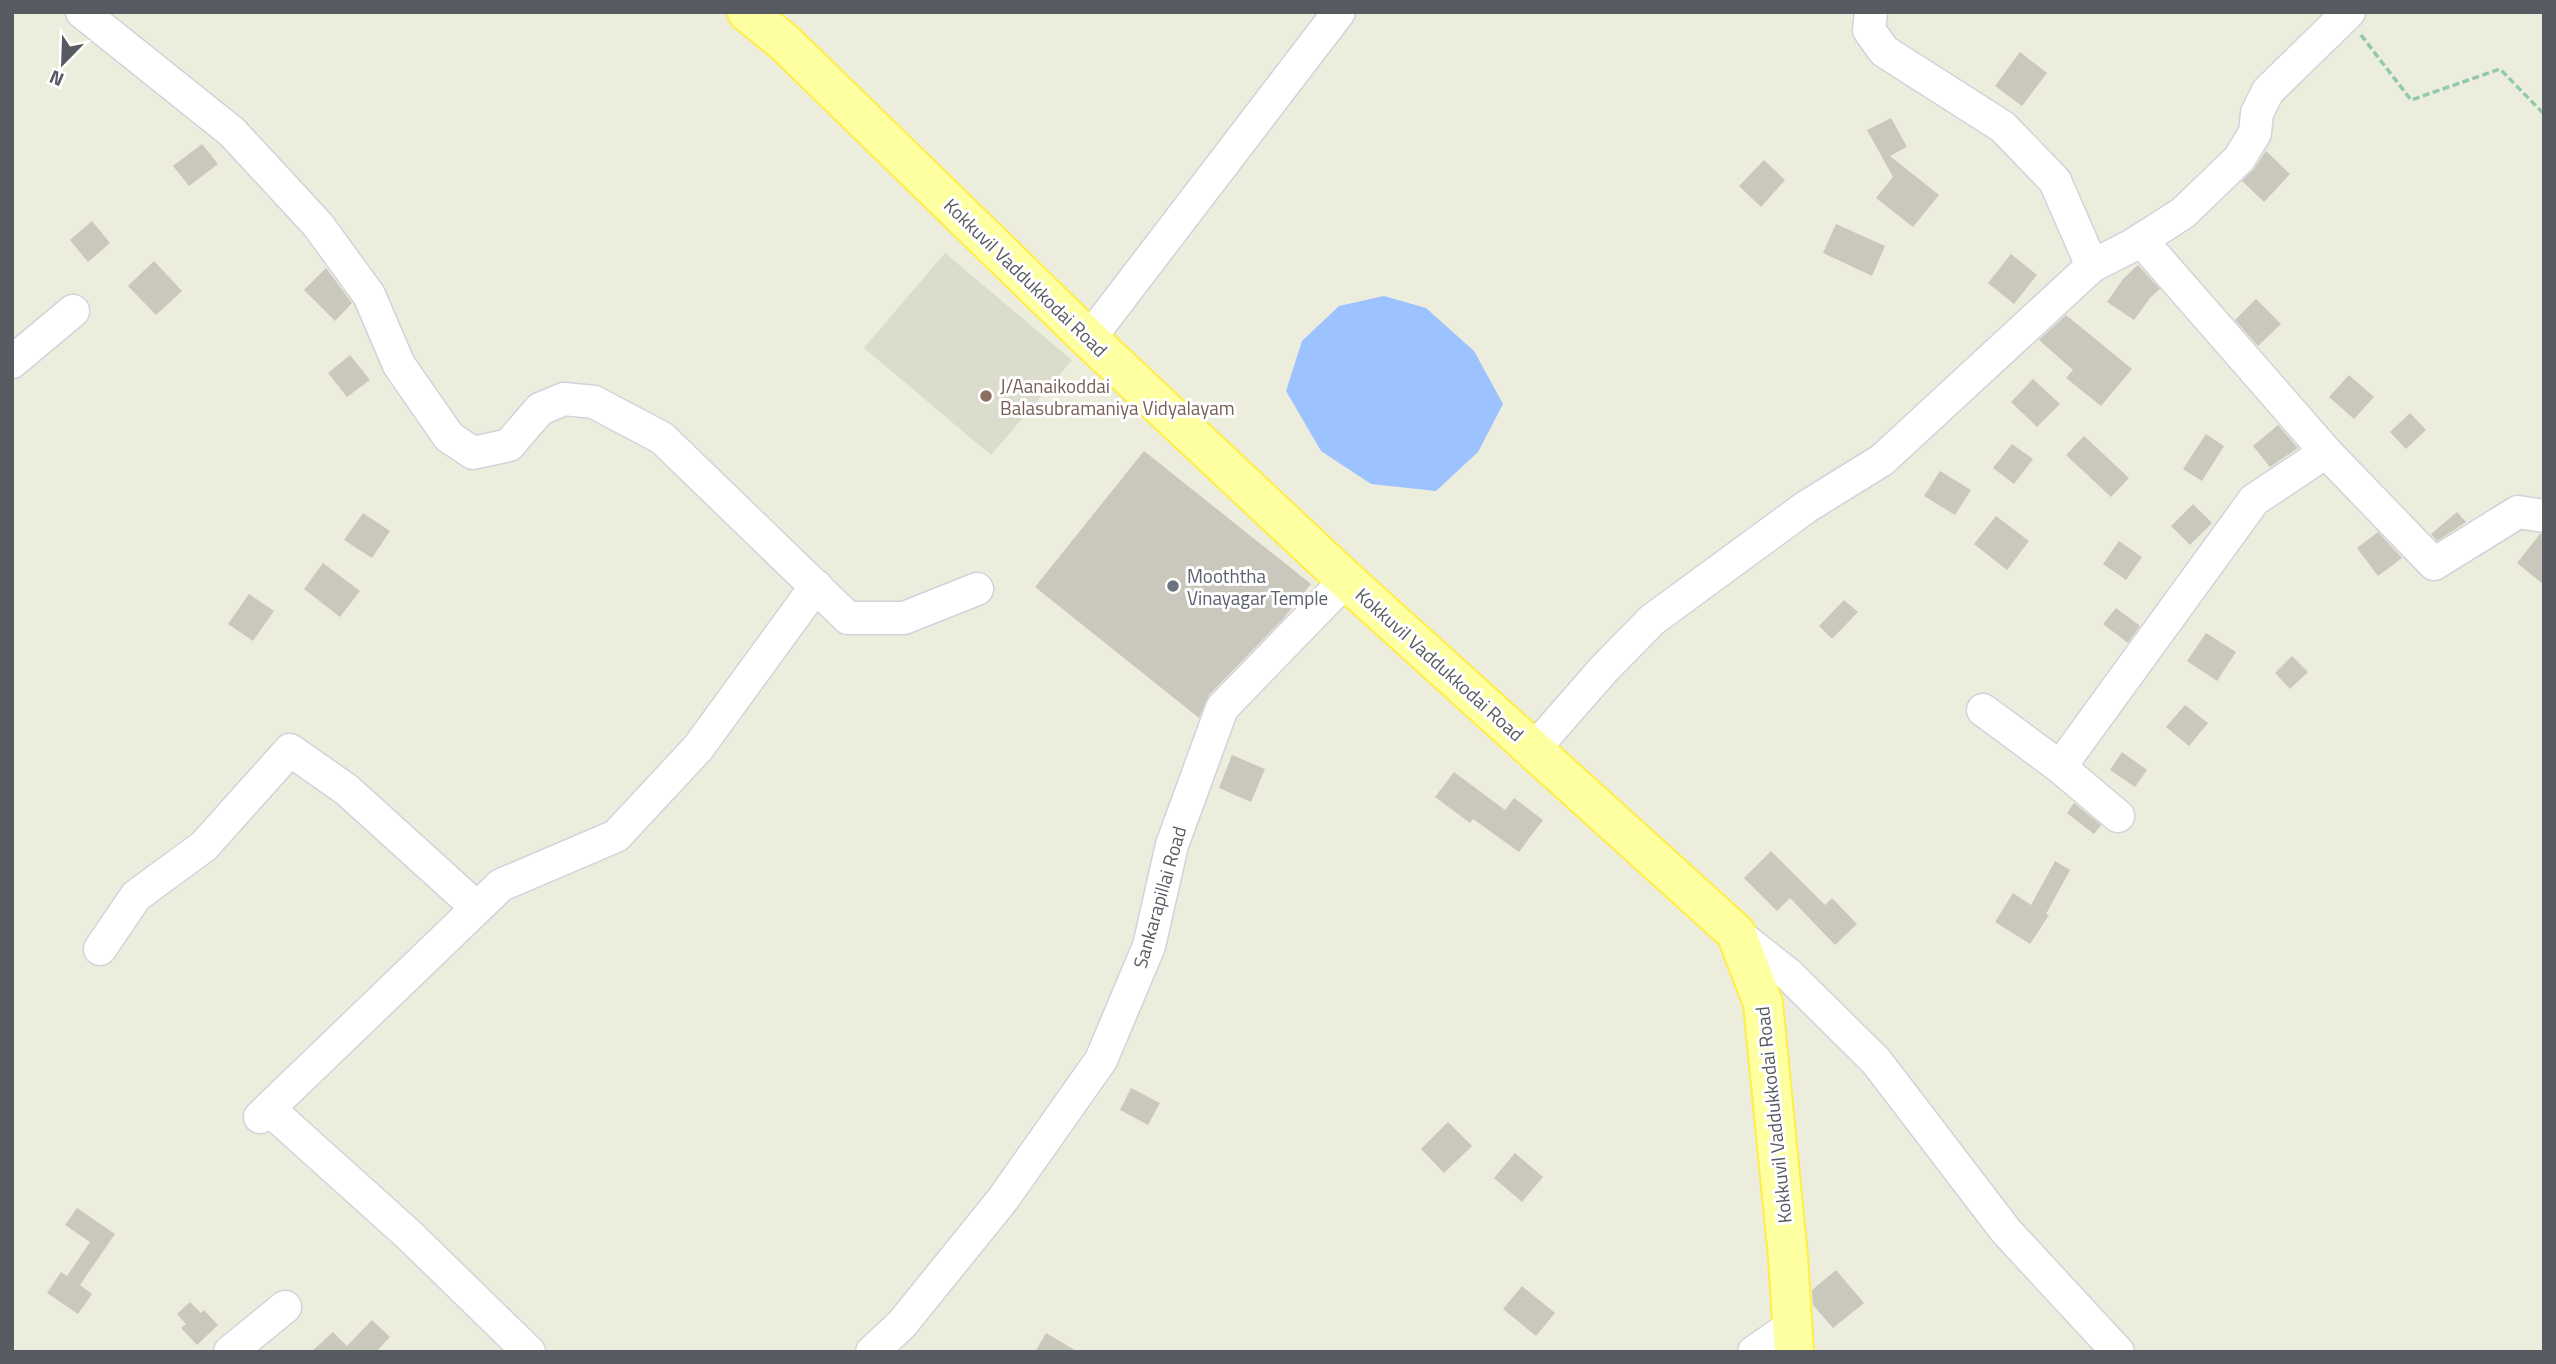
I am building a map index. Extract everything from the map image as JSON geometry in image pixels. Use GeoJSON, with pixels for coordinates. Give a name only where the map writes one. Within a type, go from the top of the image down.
{"type":"FeatureCollection","features":[{"type":"Feature","properties":{"kind":"main road","name":"Kokkuvil Vaddukkodai Road"},"geometry":{"type":"LineString","coordinates":[[747,12],[784,42],[1089,339],[1346,579],[1736,933],[1763,1003],[1788,1257],[1793,1339]]}},
{"type":"Feature","properties":{"kind":"street"},"geometry":{"type":"LineString","coordinates":[[82,12],[232,132],[318,225],[369,295],[399,365],[449,437],[473,453],[509,445],[540,408],[564,399],[594,402],[662,438],[848,618],[904,618],[977,589]]}},
{"type":"Feature","properties":{"kind":"street"},"geometry":{"type":"LineString","coordinates":[[1089,339],[1339,12]]}},
{"type":"Feature","properties":{"kind":"street"},"geometry":{"type":"LineString","coordinates":[[1871,12],[1870,30],[1884,51],[2003,127],[2055,181],[2092,266]]}},
{"type":"Feature","properties":{"kind":"street"},"geometry":{"type":"LineString","coordinates":[[1534,750],[1604,669],[1652,620],[1806,507],[1882,460],[2092,266],[2141,240],[2183,213],[2239,159],[2255,133],[2256,113],[2268,90],[2354,23]]}},
{"type":"Feature","properties":{"kind":"street"},"geometry":{"type":"LineString","coordinates":[[2141,240],[2326,452],[2434,564],[2518,512],[2544,516]]}},
{"type":"Feature","properties":{"kind":"street"},"geometry":{"type":"LineString","coordinates":[[12,362],[74,311]]}},
{"type":"Feature","properties":{"kind":"street"},"geometry":{"type":"LineString","coordinates":[[2060,767],[2254,500],[2326,452]]}},
{"type":"Feature","properties":{"kind":"street","name":"Sankarapillai Road"},"geometry":{"type":"LineString","coordinates":[[872,1352],[902,1324],[1003,1199],[1101,1060],[1149,946],[1172,845],[1222,708],[1346,579]]}},
{"type":"Feature","properties":{"kind":"street"},"geometry":{"type":"LineString","coordinates":[[529,1352],[410,1235],[265,1113],[501,885],[616,836],[698,748],[816,586]]}},
{"type":"Feature","properties":{"kind":"street"},"geometry":{"type":"LineString","coordinates":[[1983,710],[2060,767],[2118,816]]}},
{"type":"Feature","properties":{"kind":"street"},"geometry":{"type":"LineString","coordinates":[[100,949],[136,896],[204,846],[290,750],[348,790],[476,907]]}},
{"type":"Feature","properties":{"kind":"street"},"geometry":{"type":"LineString","coordinates":[[1736,933],[1788,974],[1876,1061],[2006,1231],[2118,1352]]}},
{"type":"Feature","properties":{"kind":"street"},"geometry":{"type":"LineString","coordinates":[[230,1352],[285,1307]]}},
{"type":"Feature","properties":{"kind":"street"},"geometry":{"type":"LineString","coordinates":[[1754,1352],[1793,1339]]}},
{"type":"Feature","properties":{"kind":"path"},"geometry":{"type":"LineString","coordinates":[[2354,23],[2411,100],[2500,69],[2544,114]]}},
{"type":"Feature","properties":{"kind":"shaded area"},"geometry":{"type":"Polygon","coordinates":[[[945,253],[1072,360],[991,455],[864,348],[945,253]]]}},
{"type":"Feature","properties":{"kind":"water"},"geometry":{"type":"Polygon","coordinates":[[[1384,296],[1426,308],[1474,351],[1503,404],[1478,452],[1436,491],[1371,484],[1321,451],[1286,391],[1302,341],[1339,306],[1384,296]]]}},
{"type":"Feature","properties":{"kind":"building"},"geometry":{"type":"Polygon","coordinates":[[[2020,52],[2047,73],[2022,106],[1995,86],[2020,52]]]}},
{"type":"Feature","properties":{"kind":"building"},"geometry":{"type":"Polygon","coordinates":[[[1891,118],[1907,147],[1890,156],[1939,195],[1913,227],[1876,198],[1893,177],[1867,130],[1891,118]]]}},
{"type":"Feature","properties":{"kind":"building"},"geometry":{"type":"Polygon","coordinates":[[[202,144],[218,164],[189,186],[173,166],[202,144]]]}},
{"type":"Feature","properties":{"kind":"building"},"geometry":{"type":"Polygon","coordinates":[[[2266,151],[2290,174],[2264,202],[2242,181],[2266,151]]]}},
{"type":"Feature","properties":{"kind":"building"},"geometry":{"type":"Polygon","coordinates":[[[1764,160],[1785,180],[1761,207],[1739,186],[1764,160]]]}},
{"type":"Feature","properties":{"kind":"building"},"geometry":{"type":"Polygon","coordinates":[[[92,221],[110,243],[88,262],[70,240],[92,221]]]}},
{"type":"Feature","properties":{"kind":"building"},"geometry":{"type":"Polygon","coordinates":[[[1836,224],[1885,246],[1872,276],[1823,253],[1836,224]]]}},
{"type":"Feature","properties":{"kind":"building"},"geometry":{"type":"Polygon","coordinates":[[[2011,254],[2037,275],[2014,304],[1988,283],[2011,254]]]}},
{"type":"Feature","properties":{"kind":"building"},"geometry":{"type":"Polygon","coordinates":[[[154,261],[182,291],[156,315],[128,286],[154,261]]]}},
{"type":"Feature","properties":{"kind":"building"},"geometry":{"type":"Polygon","coordinates":[[[2138,265],[2160,289],[2134,320],[2107,302],[2123,279],[2138,265]]]}},
{"type":"Feature","properties":{"kind":"building"},"geometry":{"type":"Polygon","coordinates":[[[326,268],[352,303],[335,321],[304,290],[326,268]]]}},
{"type":"Feature","properties":{"kind":"building"},"geometry":{"type":"Polygon","coordinates":[[[2256,299],[2281,324],[2258,346],[2235,320],[2256,299]]]}},
{"type":"Feature","properties":{"kind":"building"},"geometry":{"type":"Polygon","coordinates":[[[2066,315],[2132,369],[2101,406],[2066,378],[2073,370],[2039,340],[2066,315]]]}},
{"type":"Feature","properties":{"kind":"building"},"geometry":{"type":"Polygon","coordinates":[[[350,355],[370,380],[347,397],[328,373],[350,355]]]}},
{"type":"Feature","properties":{"kind":"building"},"geometry":{"type":"Polygon","coordinates":[[[2349,375],[2374,397],[2354,419],[2329,397],[2349,375]]]}},
{"type":"Feature","properties":{"kind":"building"},"geometry":{"type":"Polygon","coordinates":[[[2033,379],[2060,404],[2037,427],[2011,402],[2033,379]]]}},
{"type":"Feature","properties":{"kind":"building"},"geometry":{"type":"Polygon","coordinates":[[[2410,413],[2426,430],[2406,449],[2390,432],[2410,413]]]}},
{"type":"Feature","properties":{"kind":"building"},"geometry":{"type":"Polygon","coordinates":[[[2278,425],[2298,448],[2270,467],[2253,446],[2278,425]]]}},
{"type":"Feature","properties":{"kind":"building"},"geometry":{"type":"Polygon","coordinates":[[[2206,434],[2224,446],[2202,481],[2183,469],[2206,434]]]}},
{"type":"Feature","properties":{"kind":"building"},"geometry":{"type":"Polygon","coordinates":[[[2084,436],[2129,478],[2111,497],[2066,455],[2084,436]]]}},
{"type":"Feature","properties":{"kind":"building"},"geometry":{"type":"Polygon","coordinates":[[[2012,444],[2033,459],[2014,484],[1993,468],[2012,444]]]}},
{"type":"Feature","properties":{"kind":"building","name":"Mooththa Vinayagar Temple"},"geometry":{"type":"Polygon","coordinates":[[[1144,451],[1311,584],[1283,619],[1209,695],[1199,718],[1035,587],[1144,451]]]}},
{"type":"Feature","properties":{"kind":"building"},"geometry":{"type":"Polygon","coordinates":[[[1940,471],[1971,490],[1955,515],[1924,496],[1940,471]]]}},
{"type":"Feature","properties":{"kind":"building"},"geometry":{"type":"Polygon","coordinates":[[[2193,504],[2212,523],[2190,545],[2171,526],[2193,504]]]}},
{"type":"Feature","properties":{"kind":"building"},"geometry":{"type":"Polygon","coordinates":[[[2457,512],[2466,522],[2437,541],[2431,534],[2457,512]]]}},
{"type":"Feature","properties":{"kind":"building"},"geometry":{"type":"Polygon","coordinates":[[[363,513],[390,531],[372,558],[344,540],[363,513]]]}},
{"type":"Feature","properties":{"kind":"building"},"geometry":{"type":"Polygon","coordinates":[[[1996,516],[2029,541],[2007,570],[1974,544],[1996,516]]]}},
{"type":"Feature","properties":{"kind":"building"},"geometry":{"type":"Polygon","coordinates":[[[2378,532],[2402,558],[2378,576],[2357,548],[2378,532]]]}},
{"type":"Feature","properties":{"kind":"building"},"geometry":{"type":"Polygon","coordinates":[[[2540,534],[2544,534],[2544,585],[2517,563],[2540,534]]]}},
{"type":"Feature","properties":{"kind":"building"},"geometry":{"type":"Polygon","coordinates":[[[2119,541],[2142,557],[2126,580],[2103,564],[2119,541]]]}},
{"type":"Feature","properties":{"kind":"building"},"geometry":{"type":"Polygon","coordinates":[[[323,563],[360,591],[340,617],[304,589],[323,563]]]}},
{"type":"Feature","properties":{"kind":"building"},"geometry":{"type":"Polygon","coordinates":[[[249,594],[274,611],[253,641],[228,624],[249,594]]]}},
{"type":"Feature","properties":{"kind":"building"},"geometry":{"type":"Polygon","coordinates":[[[1844,600],[1858,612],[1832,639],[1819,626],[1844,600]]]}},
{"type":"Feature","properties":{"kind":"building"},"geometry":{"type":"Polygon","coordinates":[[[2116,608],[2140,626],[2128,643],[2103,624],[2116,608]]]}},
{"type":"Feature","properties":{"kind":"building"},"geometry":{"type":"Polygon","coordinates":[[[2206,633],[2236,652],[2217,681],[2187,661],[2206,633]]]}},
{"type":"Feature","properties":{"kind":"building"},"geometry":{"type":"Polygon","coordinates":[[[2292,656],[2308,672],[2290,689],[2275,673],[2292,656]]]}},
{"type":"Feature","properties":{"kind":"building"},"geometry":{"type":"Polygon","coordinates":[[[2185,705],[2208,723],[2189,746],[2166,727],[2185,705]]]}},
{"type":"Feature","properties":{"kind":"building"},"geometry":{"type":"Polygon","coordinates":[[[2122,752],[2147,770],[2135,787],[2110,770],[2122,752]]]}},
{"type":"Feature","properties":{"kind":"building"},"geometry":{"type":"Polygon","coordinates":[[[1232,755],[1265,769],[1251,802],[1219,788],[1232,755]]]}},
{"type":"Feature","properties":{"kind":"building"},"geometry":{"type":"Polygon","coordinates":[[[1454,772],[1505,810],[1514,798],[1543,820],[1519,852],[1473,819],[1470,823],[1435,797],[1454,772]]]}},
{"type":"Feature","properties":{"kind":"building"},"geometry":{"type":"Polygon","coordinates":[[[2074,803],[2101,825],[2094,834],[2067,813],[2074,803]]]}},
{"type":"Feature","properties":{"kind":"building"},"geometry":{"type":"Polygon","coordinates":[[[1771,851],[1825,905],[1832,898],[1857,924],[1835,945],[1790,898],[1777,911],[1744,878],[1771,851]]]}},
{"type":"Feature","properties":{"kind":"building"},"geometry":{"type":"Polygon","coordinates":[[[2055,861],[2070,870],[2046,914],[2049,915],[2030,944],[1995,922],[2013,893],[2031,905],[2055,861]]]}},
{"type":"Feature","properties":{"kind":"building"},"geometry":{"type":"Polygon","coordinates":[[[1131,1088],[1160,1103],[1148,1125],[1120,1110],[1131,1088]]]}},
{"type":"Feature","properties":{"kind":"building"},"geometry":{"type":"Polygon","coordinates":[[[1448,1122],[1472,1146],[1444,1173],[1421,1149],[1448,1122]]]}},
{"type":"Feature","properties":{"kind":"building"},"geometry":{"type":"Polygon","coordinates":[[[1515,1153],[1543,1177],[1522,1202],[1494,1178],[1515,1153]]]}},
{"type":"Feature","properties":{"kind":"building"},"geometry":{"type":"Polygon","coordinates":[[[77,1208],[115,1234],[80,1285],[92,1294],[78,1314],[47,1293],[61,1272],[67,1276],[90,1242],[65,1225],[77,1208]]]}},
{"type":"Feature","properties":{"kind":"building"},"geometry":{"type":"Polygon","coordinates":[[[1836,1270],[1864,1303],[1833,1328],[1813,1305],[1812,1290],[1836,1270]]]}},
{"type":"Feature","properties":{"kind":"building"},"geometry":{"type":"Polygon","coordinates":[[[1522,1286],[1555,1313],[1536,1336],[1503,1309],[1522,1286]]]}},
{"type":"Feature","properties":{"kind":"building"},"geometry":{"type":"Polygon","coordinates":[[[190,1302],[201,1313],[204,1310],[218,1325],[197,1345],[181,1328],[186,1324],[177,1314],[190,1302]]]}},
{"type":"Feature","properties":{"kind":"building"},"geometry":{"type":"Polygon","coordinates":[[[372,1320],[390,1337],[376,1352],[311,1352],[333,1332],[347,1346],[372,1320]]]}},
{"type":"Feature","properties":{"kind":"building"},"geometry":{"type":"Polygon","coordinates":[[[1046,1333],[1078,1352],[1035,1352],[1046,1333]]]}},
{"type":"Feature","properties":{"kind":"place","name":"J/Aanaikoddai Balasubramaniya Vidyalayam"},"geometry":{"type":"Point","coordinates":[986,396]}},
{"type":"Feature","properties":{"kind":"place","name":"Mooththa Vinayagar Temple"},"geometry":{"type":"Point","coordinates":[1173,586]}}]}
